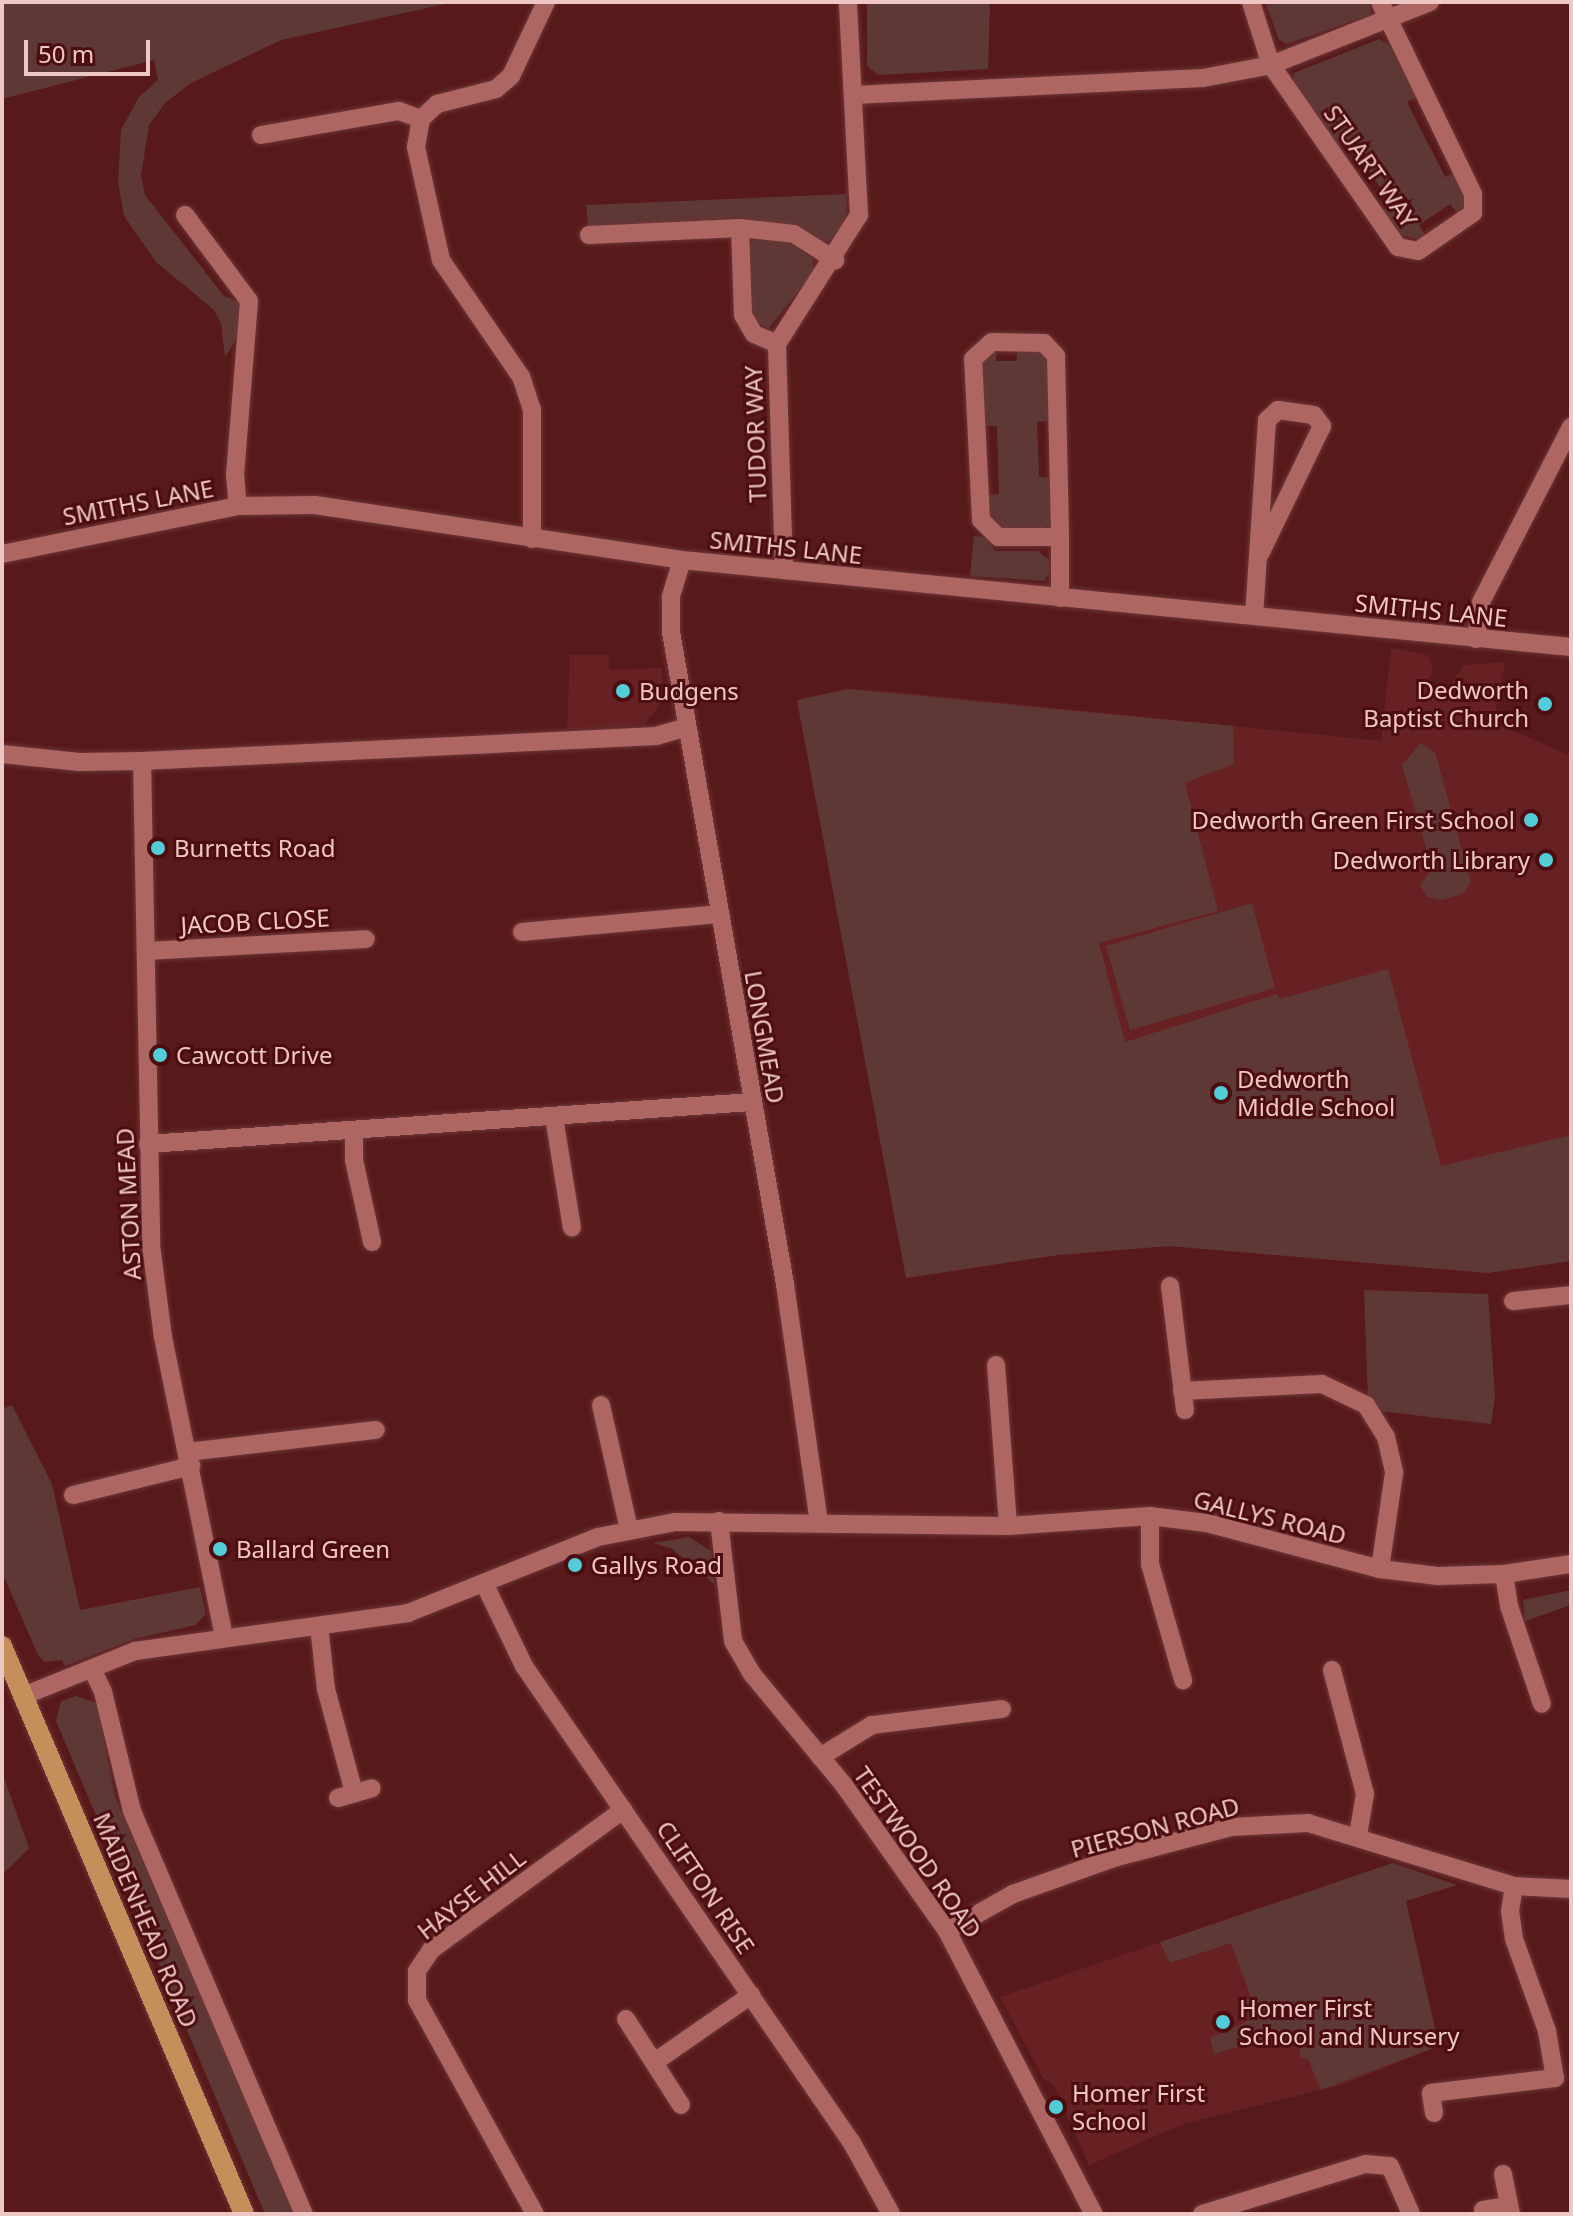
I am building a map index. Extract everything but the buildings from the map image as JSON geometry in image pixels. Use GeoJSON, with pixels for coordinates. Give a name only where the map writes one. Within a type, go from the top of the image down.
{"type":"FeatureCollection","features":[{"type":"Feature","properties":{"kind":"main road","name":"MAIDENHEAD ROAD"},"geometry":{"type":"LineString","coordinates":[[2,1646],[244,2214]]}},
{"type":"Feature","properties":{"kind":"street"},"geometry":{"type":"LineString","coordinates":[[532,539],[532,410],[521,377],[441,260],[416,147],[421,119],[437,104],[496,89],[511,76],[546,2]]}},
{"type":"Feature","properties":{"kind":"street"},"geometry":{"type":"LineString","coordinates":[[848,2],[854,95],[1203,78],[1271,65],[1390,22],[1430,2]]}},
{"type":"Feature","properties":{"kind":"street"},"geometry":{"type":"LineString","coordinates":[[1251,2],[1271,65]]}},
{"type":"Feature","properties":{"kind":"street"},"geometry":{"type":"LineString","coordinates":[[1380,2],[1390,22]]}},
{"type":"Feature","properties":{"kind":"street","name":"STUART WAY"},"geometry":{"type":"LineString","coordinates":[[1271,65],[1398,247],[1418,251],[1473,213],[1473,194],[1390,22]]}},
{"type":"Feature","properties":{"kind":"street","name":"TUDOR WAY"},"geometry":{"type":"LineString","coordinates":[[784,570],[777,344],[835,260],[859,215],[854,95]]}},
{"type":"Feature","properties":{"kind":"street"},"geometry":{"type":"LineString","coordinates":[[261,135],[399,111],[421,119]]}},
{"type":"Feature","properties":{"kind":"street"},"geometry":{"type":"LineString","coordinates":[[185,215],[260,318],[244,346],[235,474],[238,506]]}},
{"type":"Feature","properties":{"kind":"street"},"geometry":{"type":"LineString","coordinates":[[589,235],[740,228],[794,234],[835,260]]}},
{"type":"Feature","properties":{"kind":"street","name":"TUDOR WAY"},"geometry":{"type":"LineString","coordinates":[[740,228],[743,315],[754,334],[777,344]]}},
{"type":"Feature","properties":{"kind":"street"},"geometry":{"type":"LineString","coordinates":[[1060,537],[998,537],[981,520],[973,359],[992,342],[1044,343],[1056,356],[1060,537],[1060,598]]}},
{"type":"Feature","properties":{"kind":"street"},"geometry":{"type":"LineString","coordinates":[[1254,616],[1267,420],[1278,410],[1314,415],[1322,426],[1260,554]]}},
{"type":"Feature","properties":{"kind":"street"},"geometry":{"type":"LineString","coordinates":[[1476,639],[1481,602],[1571,427]]}},
{"type":"Feature","properties":{"kind":"street","name":"SMITHS LANE"},"geometry":{"type":"LineString","coordinates":[[2,554],[238,506],[315,505],[682,560],[1571,647]]}},
{"type":"Feature","properties":{"kind":"street","name":"LONGMEAD"},"geometry":{"type":"LineString","coordinates":[[682,560],[671,597],[671,632],[785,1284],[819,1522]]}},
{"type":"Feature","properties":{"kind":"street"},"geometry":{"type":"LineString","coordinates":[[2,754],[80,762],[142,761],[656,736],[687,727]]}},
{"type":"Feature","properties":{"kind":"street","name":"ASTON MEAD"},"geometry":{"type":"LineString","coordinates":[[142,761],[151,1245],[163,1337],[224,1638]]}},
{"type":"Feature","properties":{"kind":"street"},"geometry":{"type":"LineString","coordinates":[[522,932],[720,914]]}},
{"type":"Feature","properties":{"kind":"street","name":"JACOB CLOSE"},"geometry":{"type":"LineString","coordinates":[[146,951],[366,939]]}},
{"type":"Feature","properties":{"kind":"street"},"geometry":{"type":"LineString","coordinates":[[148,1144],[354,1133],[751,1102]]}},
{"type":"Feature","properties":{"kind":"street"},"geometry":{"type":"LineString","coordinates":[[554,1117],[572,1229]]}},
{"type":"Feature","properties":{"kind":"street"},"geometry":{"type":"LineString","coordinates":[[354,1133],[354,1160],[371,1242]]}},
{"type":"Feature","properties":{"kind":"street"},"geometry":{"type":"LineString","coordinates":[[1170,1286],[1179,1311],[1184,1400],[1322,1384],[1366,1405],[1386,1437],[1394,1473],[1380,1569]]}},
{"type":"Feature","properties":{"kind":"street"},"geometry":{"type":"LineString","coordinates":[[1513,1301],[1571,1295]]}},
{"type":"Feature","properties":{"kind":"street"},"geometry":{"type":"LineString","coordinates":[[997,1365],[1008,1526]]}},
{"type":"Feature","properties":{"kind":"street"},"geometry":{"type":"LineString","coordinates":[[601,1405],[629,1529]]}},
{"type":"Feature","properties":{"kind":"street"},"geometry":{"type":"LineString","coordinates":[[73,1495],[99,1497],[190,1459],[376,1430]]}},
{"type":"Feature","properties":{"kind":"street"},"geometry":{"type":"LineString","coordinates":[[1150,1516],[1150,1564],[1183,1680]]}},
{"type":"Feature","properties":{"kind":"street","name":"GALLYS ROAD"},"geometry":{"type":"LineString","coordinates":[[23,1696],[135,1651],[408,1613],[629,1529],[719,1521],[1008,1526],[1150,1516],[1207,1523],[1380,1569],[1438,1576],[1504,1574],[1571,1564]]}},
{"type":"Feature","properties":{"kind":"street","name":"TESTWOOD ROAD"},"geometry":{"type":"LineString","coordinates":[[719,1521],[733,1641],[752,1674],[820,1757],[947,1931],[1094,2214]]}},
{"type":"Feature","properties":{"kind":"street"},"geometry":{"type":"LineString","coordinates":[[1504,1574],[1509,1606],[1542,1703]]}},
{"type":"Feature","properties":{"kind":"street","name":"CLIFTON RISE"},"geometry":{"type":"LineString","coordinates":[[485,1585],[524,1666],[852,2143],[891,2214]]}},
{"type":"Feature","properties":{"kind":"street"},"geometry":{"type":"LineString","coordinates":[[319,1626],[326,1689],[355,1793]]}},
{"type":"Feature","properties":{"kind":"street","name":"MAIDENHEAD ROAD"},"geometry":{"type":"LineString","coordinates":[[92,1669],[103,1692],[132,1811],[304,2214]]}},
{"type":"Feature","properties":{"kind":"street"},"geometry":{"type":"LineString","coordinates":[[1332,1670],[1365,1794],[1358,1835]]}},
{"type":"Feature","properties":{"kind":"street"},"geometry":{"type":"LineString","coordinates":[[820,1757],[872,1725],[979,1704],[1002,1709]]}},
{"type":"Feature","properties":{"kind":"street","name":"HAYSE HILL"},"geometry":{"type":"LineString","coordinates":[[535,2214],[417,2000],[417,1971],[431,1950],[623,1810]]}},
{"type":"Feature","properties":{"kind":"street","name":"PIERSON ROAD"},"geometry":{"type":"LineString","coordinates":[[947,1931],[1013,1894],[1117,1857],[1231,1827],[1308,1823],[1358,1835],[1514,1886],[1571,1889]]}},
{"type":"Feature","properties":{"kind":"street"},"geometry":{"type":"LineString","coordinates":[[1434,2113],[1431,2093],[1555,2078],[1538,2033],[1514,1939],[1510,1911],[1514,1886]]}},
{"type":"Feature","properties":{"kind":"street"},"geometry":{"type":"LineString","coordinates":[[656,2061],[751,1995]]}},
{"type":"Feature","properties":{"kind":"street"},"geometry":{"type":"LineString","coordinates":[[626,2019],[656,2061],[681,2105]]}},
{"type":"Feature","properties":{"kind":"street"},"geometry":{"type":"LineString","coordinates":[[1202,2214],[1366,2164],[1390,2166],[1411,2214]]}},
{"type":"Feature","properties":{"kind":"street"},"geometry":{"type":"LineString","coordinates":[[1483,2210],[1510,2210],[1503,2174]]}},
{"type":"Feature","properties":{"kind":"shaded area"},"geometry":{"type":"Polygon","coordinates":[[[2,2],[454,2],[281,40],[191,83],[165,103],[149,125],[141,176],[145,195],[224,296],[242,303],[239,335],[225,357],[221,323],[213,309],[156,262],[124,216],[118,182],[121,130],[139,97],[158,80],[154,60],[2,99],[2,2]]]}},
{"type":"Feature","properties":{"kind":"shaded area"},"geometry":{"type":"Polygon","coordinates":[[[867,2],[990,2],[988,69],[878,75],[867,66],[867,2]]]}},
{"type":"Feature","properties":{"kind":"shaded area"},"geometry":{"type":"Polygon","coordinates":[[[1265,2],[1371,3],[1370,15],[1287,44],[1279,40],[1265,2]]]}},
{"type":"Feature","properties":{"kind":"shaded area"},"geometry":{"type":"Polygon","coordinates":[[[1379,39],[1389,44],[1417,97],[1407,102],[1445,177],[1455,173],[1465,192],[1465,207],[1458,214],[1450,204],[1419,225],[1426,236],[1418,239],[1401,235],[1383,211],[1392,204],[1347,140],[1337,146],[1293,85],[1294,73],[1379,39]]]}},
{"type":"Feature","properties":{"kind":"shaded area"},"geometry":{"type":"Polygon","coordinates":[[[847,194],[846,220],[833,240],[821,242],[794,227],[740,218],[588,226],[586,205],[847,194]]]}},
{"type":"Feature","properties":{"kind":"shaded area"},"geometry":{"type":"Polygon","coordinates":[[[779,236],[812,258],[815,271],[768,329],[751,316],[749,247],[755,238],[779,236]]]}},
{"type":"Feature","properties":{"kind":"shaded area"},"geometry":{"type":"Polygon","coordinates":[[[996,349],[996,361],[1017,361],[1017,349],[1037,350],[1047,358],[1049,421],[1037,422],[1039,477],[1051,478],[1052,522],[1041,530],[1002,530],[990,516],[988,495],[999,494],[997,426],[986,426],[982,363],[996,349]]]}},
{"type":"Feature","properties":{"kind":"shaded area"},"geometry":{"type":"Polygon","coordinates":[[[974,536],[985,537],[995,551],[1038,551],[1048,559],[1050,572],[1044,581],[970,576],[974,536]]]}},
{"type":"Feature","properties":{"kind":"shaded area","name":"Dedworth Middle School"},"geometry":{"type":"Polygon","coordinates":[[[1391,648],[1427,655],[1433,668],[1428,683],[1442,696],[1464,665],[1505,662],[1493,722],[1571,756],[1571,1261],[1488,1273],[1169,1246],[1058,1255],[906,1278],[797,701],[848,689],[887,691],[1381,741],[1391,648]]]}},
{"type":"Feature","properties":{"kind":"shaded area"},"geometry":{"type":"Polygon","coordinates":[[[570,655],[608,655],[610,670],[662,668],[662,702],[644,725],[567,729],[570,655]]]}},
{"type":"Feature","properties":{"kind":"shaded area","name":"Dedworth Middle School"},"geometry":{"type":"Polygon","coordinates":[[[848,689],[1233,726],[1234,764],[1185,783],[1218,911],[1099,943],[1125,1042],[1277,994],[1280,999],[1388,969],[1441,1166],[1571,1135],[1571,1261],[1488,1273],[1169,1246],[1058,1255],[906,1278],[797,700],[848,689]]]}},
{"type":"Feature","properties":{"kind":"shaded area"},"geometry":{"type":"Polygon","coordinates":[[[1421,743],[1435,752],[1471,883],[1462,894],[1442,900],[1428,897],[1420,886],[1432,868],[1402,765],[1421,743]]]}},
{"type":"Feature","properties":{"kind":"shaded area"},"geometry":{"type":"Polygon","coordinates":[[[1252,903],[1275,988],[1130,1030],[1106,946],[1252,903]]]}},
{"type":"Feature","properties":{"kind":"shaded area"},"geometry":{"type":"Polygon","coordinates":[[[1364,1290],[1488,1294],[1495,1396],[1491,1424],[1378,1411],[1368,1400],[1364,1290]]]}},
{"type":"Feature","properties":{"kind":"shaded area"},"geometry":{"type":"Polygon","coordinates":[[[12,1405],[52,1484],[80,1610],[200,1587],[206,1614],[196,1625],[134,1639],[65,1666],[62,1660],[45,1662],[38,1655],[2,1572],[2,1409],[12,1405]]]}},
{"type":"Feature","properties":{"kind":"shaded area"},"geometry":{"type":"Polygon","coordinates":[[[689,1537],[711,1551],[714,1584],[671,1548],[653,1543],[689,1537]]]}},
{"type":"Feature","properties":{"kind":"shaded area"},"geometry":{"type":"Polygon","coordinates":[[[1571,1590],[1571,1605],[1525,1621],[1523,1600],[1571,1590]]]}},
{"type":"Feature","properties":{"kind":"shaded area"},"geometry":{"type":"Polygon","coordinates":[[[76,1696],[97,1703],[115,1797],[295,2214],[265,2214],[56,1721],[61,1701],[76,1696]]]}},
{"type":"Feature","properties":{"kind":"shaded area"},"geometry":{"type":"Polygon","coordinates":[[[2,1772],[29,1848],[2,1875],[2,1772]]]}},
{"type":"Feature","properties":{"kind":"shaded area","name":"Homer First School and Nursery"},"geometry":{"type":"Polygon","coordinates":[[[1393,1863],[1439,2046],[1344,2084],[1183,2124],[1089,2165],[1054,2085],[1043,2078],[1000,1997],[1393,1863]]]}},
{"type":"Feature","properties":{"kind":"shaded area"},"geometry":{"type":"Polygon","coordinates":[[[1393,1863],[1457,1885],[1406,1901],[1439,2046],[1321,2090],[1308,2059],[1301,2058],[1296,2030],[1214,2054],[1210,2038],[1250,2020],[1244,2002],[1251,1997],[1231,1943],[1170,1963],[1160,1942],[1393,1863]]]}},
{"type":"Feature","properties":{"kind":"place","name":"Budgens"},"geometry":{"type":"Point","coordinates":[623,691]}},
{"type":"Feature","properties":{"kind":"place","name":"Dedworth Baptist Church"},"geometry":{"type":"Point","coordinates":[1545,704]}},
{"type":"Feature","properties":{"kind":"place","name":"Dedworth Green First School"},"geometry":{"type":"Point","coordinates":[1531,820]}},
{"type":"Feature","properties":{"kind":"place","name":"Burnetts Road"},"geometry":{"type":"Point","coordinates":[158,848]}},
{"type":"Feature","properties":{"kind":"place","name":"Dedworth Library"},"geometry":{"type":"Point","coordinates":[1546,860]}},
{"type":"Feature","properties":{"kind":"place","name":"Cawcott Drive"},"geometry":{"type":"Point","coordinates":[160,1055]}},
{"type":"Feature","properties":{"kind":"place","name":"Dedworth Middle School"},"geometry":{"type":"Point","coordinates":[1221,1093]}},
{"type":"Feature","properties":{"kind":"place","name":"Ballard Green"},"geometry":{"type":"Point","coordinates":[220,1549]}},
{"type":"Feature","properties":{"kind":"place","name":"Gallys Road"},"geometry":{"type":"Point","coordinates":[575,1565]}},
{"type":"Feature","properties":{"kind":"place","name":"Homer First School and Nursery"},"geometry":{"type":"Point","coordinates":[1223,2022]}},
{"type":"Feature","properties":{"kind":"place","name":"Homer First School"},"geometry":{"type":"Point","coordinates":[1056,2107]}}]}
